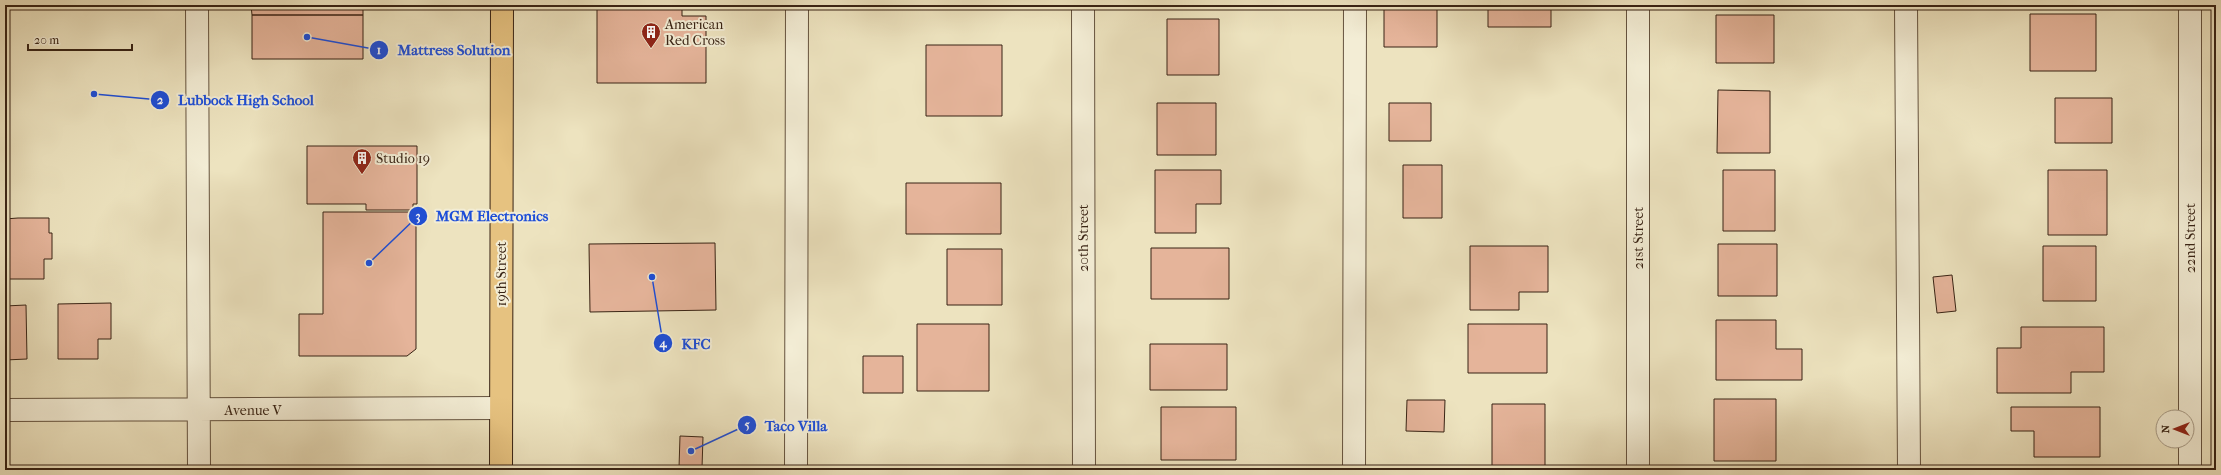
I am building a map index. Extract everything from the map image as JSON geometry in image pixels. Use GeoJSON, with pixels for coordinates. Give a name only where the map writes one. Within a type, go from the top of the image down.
{"type":"FeatureCollection","features":[{"type":"Feature","properties":{"kind":"main road","name":"19th Street"},"geometry":{"type":"LineString","coordinates":[[501,470],[502,5]]}},
{"type":"Feature","properties":{"kind":"street"},"geometry":{"type":"LineString","coordinates":[[197,5],[199,470]]}},
{"type":"Feature","properties":{"kind":"street"},"geometry":{"type":"LineString","coordinates":[[796,470],[797,5]]}},
{"type":"Feature","properties":{"kind":"street","name":"20th Street"},"geometry":{"type":"LineString","coordinates":[[1083,5],[1084,470]]}},
{"type":"Feature","properties":{"kind":"street"},"geometry":{"type":"LineString","coordinates":[[1354,470],[1355,5]]}},
{"type":"Feature","properties":{"kind":"street","name":"21st Street"},"geometry":{"type":"LineString","coordinates":[[1638,5],[1638,470]]}},
{"type":"Feature","properties":{"kind":"street"},"geometry":{"type":"LineString","coordinates":[[1906,5],[1909,470]]}},
{"type":"Feature","properties":{"kind":"street","name":"22nd Street"},"geometry":{"type":"LineString","coordinates":[[2190,5],[2190,470]]}},
{"type":"Feature","properties":{"kind":"street","name":"Avenue V"},"geometry":{"type":"LineString","coordinates":[[5,410],[501,408]]}},
{"type":"Feature","properties":{"kind":"building"},"geometry":{"type":"Polygon","coordinates":[[[251,5],[363,5],[363,15],[252,15],[251,5]]]}},
{"type":"Feature","properties":{"kind":"building","name":"American Red Cross"},"geometry":{"type":"Polygon","coordinates":[[[597,5],[682,5],[682,16],[706,16],[706,83],[597,83],[597,5]]]}},
{"type":"Feature","properties":{"kind":"building"},"geometry":{"type":"Polygon","coordinates":[[[1384,5],[1437,5],[1437,47],[1384,47],[1384,5]]]}},
{"type":"Feature","properties":{"kind":"building"},"geometry":{"type":"Polygon","coordinates":[[[1488,5],[1551,5],[1551,27],[1488,27],[1488,5]]]}},
{"type":"Feature","properties":{"kind":"building"},"geometry":{"type":"Polygon","coordinates":[[[2030,14],[2096,14],[2096,71],[2030,71],[2030,14]]]}},
{"type":"Feature","properties":{"kind":"building"},"geometry":{"type":"Polygon","coordinates":[[[252,15],[363,15],[363,59],[252,59],[252,15]]]}},
{"type":"Feature","properties":{"kind":"building"},"geometry":{"type":"Polygon","coordinates":[[[1716,15],[1774,15],[1774,63],[1716,63],[1716,15]]]}},
{"type":"Feature","properties":{"kind":"building"},"geometry":{"type":"Polygon","coordinates":[[[1167,19],[1219,19],[1219,75],[1167,75],[1167,19]]]}},
{"type":"Feature","properties":{"kind":"building"},"geometry":{"type":"Polygon","coordinates":[[[926,45],[1002,45],[1002,116],[926,116],[926,45]]]}},
{"type":"Feature","properties":{"kind":"building"},"geometry":{"type":"Polygon","coordinates":[[[1718,90],[1770,91],[1770,153],[1717,153],[1718,90]]]}},
{"type":"Feature","properties":{"kind":"building"},"geometry":{"type":"Polygon","coordinates":[[[2055,98],[2112,98],[2112,143],[2055,143],[2055,98]]]}},
{"type":"Feature","properties":{"kind":"building"},"geometry":{"type":"Polygon","coordinates":[[[1157,103],[1216,103],[1216,155],[1157,155],[1157,103]]]}},
{"type":"Feature","properties":{"kind":"building"},"geometry":{"type":"Polygon","coordinates":[[[1389,103],[1431,103],[1431,141],[1389,141],[1389,103]]]}},
{"type":"Feature","properties":{"kind":"building","name":"Studio 19"},"geometry":{"type":"Polygon","coordinates":[[[307,146],[417,146],[417,204],[413,204],[413,210],[366,210],[366,204],[307,204],[307,146]]]}},
{"type":"Feature","properties":{"kind":"building"},"geometry":{"type":"Polygon","coordinates":[[[1403,165],[1442,165],[1442,218],[1403,218],[1403,165]]]}},
{"type":"Feature","properties":{"kind":"building"},"geometry":{"type":"Polygon","coordinates":[[[1155,170],[1221,170],[1221,204],[1196,204],[1196,233],[1155,233],[1155,170]]]}},
{"type":"Feature","properties":{"kind":"building"},"geometry":{"type":"Polygon","coordinates":[[[1723,170],[1775,170],[1775,231],[1723,231],[1723,170]]]}},
{"type":"Feature","properties":{"kind":"building"},"geometry":{"type":"Polygon","coordinates":[[[2048,170],[2107,170],[2107,235],[2048,235],[2048,170]]]}},
{"type":"Feature","properties":{"kind":"building"},"geometry":{"type":"Polygon","coordinates":[[[906,183],[1001,183],[1001,234],[906,234],[906,183]]]}},
{"type":"Feature","properties":{"kind":"building"},"geometry":{"type":"Polygon","coordinates":[[[323,212],[416,212],[416,349],[407,356],[299,356],[299,314],[323,314],[323,212]]]}},
{"type":"Feature","properties":{"kind":"building"},"geometry":{"type":"Polygon","coordinates":[[[49,218],[49,233],[52,233],[52,259],[44,259],[44,279],[5,279],[5,219],[49,218]]]}},
{"type":"Feature","properties":{"kind":"building"},"geometry":{"type":"Polygon","coordinates":[[[715,243],[716,310],[590,312],[589,244],[715,243]]]}},
{"type":"Feature","properties":{"kind":"building"},"geometry":{"type":"Polygon","coordinates":[[[1718,244],[1777,244],[1777,296],[1718,296],[1718,244]]]}},
{"type":"Feature","properties":{"kind":"building"},"geometry":{"type":"Polygon","coordinates":[[[1470,246],[1548,246],[1548,292],[1519,292],[1519,310],[1470,310],[1470,246]]]}},
{"type":"Feature","properties":{"kind":"building"},"geometry":{"type":"Polygon","coordinates":[[[2043,246],[2096,246],[2096,301],[2043,301],[2043,246]]]}},
{"type":"Feature","properties":{"kind":"building"},"geometry":{"type":"Polygon","coordinates":[[[1151,248],[1229,248],[1229,299],[1151,299],[1151,248]]]}},
{"type":"Feature","properties":{"kind":"building"},"geometry":{"type":"Polygon","coordinates":[[[947,249],[1002,249],[1002,305],[947,305],[947,249]]]}},
{"type":"Feature","properties":{"kind":"building"},"geometry":{"type":"Polygon","coordinates":[[[1952,275],[1956,311],[1937,313],[1933,277],[1952,275]]]}},
{"type":"Feature","properties":{"kind":"building"},"geometry":{"type":"Polygon","coordinates":[[[111,303],[111,339],[98,339],[98,359],[58,359],[58,304],[111,303]]]}},
{"type":"Feature","properties":{"kind":"building"},"geometry":{"type":"Polygon","coordinates":[[[26,305],[27,359],[5,360],[5,306],[26,305]]]}},
{"type":"Feature","properties":{"kind":"building"},"geometry":{"type":"Polygon","coordinates":[[[1716,320],[1776,320],[1776,349],[1802,349],[1802,380],[1716,380],[1716,320]]]}},
{"type":"Feature","properties":{"kind":"building"},"geometry":{"type":"Polygon","coordinates":[[[917,324],[989,324],[989,391],[917,391],[917,324]]]}},
{"type":"Feature","properties":{"kind":"building"},"geometry":{"type":"Polygon","coordinates":[[[1468,324],[1547,324],[1547,373],[1468,373],[1468,324]]]}},
{"type":"Feature","properties":{"kind":"building"},"geometry":{"type":"Polygon","coordinates":[[[2021,327],[2104,327],[2104,372],[2071,372],[2071,393],[1997,393],[1997,348],[2021,348],[2021,327]]]}},
{"type":"Feature","properties":{"kind":"building"},"geometry":{"type":"Polygon","coordinates":[[[1150,344],[1227,344],[1227,390],[1150,390],[1150,344]]]}},
{"type":"Feature","properties":{"kind":"building"},"geometry":{"type":"Polygon","coordinates":[[[863,356],[903,356],[903,393],[863,393],[863,356]]]}},
{"type":"Feature","properties":{"kind":"building"},"geometry":{"type":"Polygon","coordinates":[[[1714,399],[1776,399],[1776,461],[1714,461],[1714,399]]]}},
{"type":"Feature","properties":{"kind":"building"},"geometry":{"type":"Polygon","coordinates":[[[1407,400],[1445,400],[1444,432],[1406,431],[1407,400]]]}},
{"type":"Feature","properties":{"kind":"building"},"geometry":{"type":"Polygon","coordinates":[[[1492,404],[1545,404],[1545,470],[1492,470],[1492,404]]]}},
{"type":"Feature","properties":{"kind":"building"},"geometry":{"type":"Polygon","coordinates":[[[1161,407],[1236,407],[1236,460],[1161,460],[1161,407]]]}},
{"type":"Feature","properties":{"kind":"building"},"geometry":{"type":"Polygon","coordinates":[[[2011,407],[2100,407],[2100,457],[2034,457],[2034,431],[2011,431],[2011,407]]]}},
{"type":"Feature","properties":{"kind":"building"},"geometry":{"type":"Polygon","coordinates":[[[680,436],[703,437],[702,468],[735,470],[614,470],[614,466],[679,468],[680,436]]]}},
{"type":"Feature","properties":{"kind":"place","name":"Mattress Solution"},"geometry":{"type":"Point","coordinates":[307,37]}},
{"type":"Feature","properties":{"kind":"place","name":"American Red Cross"},"geometry":{"type":"Point","coordinates":[651,49]}},
{"type":"Feature","properties":{"kind":"place","name":"Lubbock High School"},"geometry":{"type":"Point","coordinates":[94,94]}},
{"type":"Feature","properties":{"kind":"place","name":"Studio 19"},"geometry":{"type":"Point","coordinates":[362,175]}},
{"type":"Feature","properties":{"kind":"place","name":"MGM Electronics"},"geometry":{"type":"Point","coordinates":[369,263]}},
{"type":"Feature","properties":{"kind":"place","name":"KFC"},"geometry":{"type":"Point","coordinates":[652,277]}},
{"type":"Feature","properties":{"kind":"place","name":"Taco Villa"},"geometry":{"type":"Point","coordinates":[691,451]}}]}
